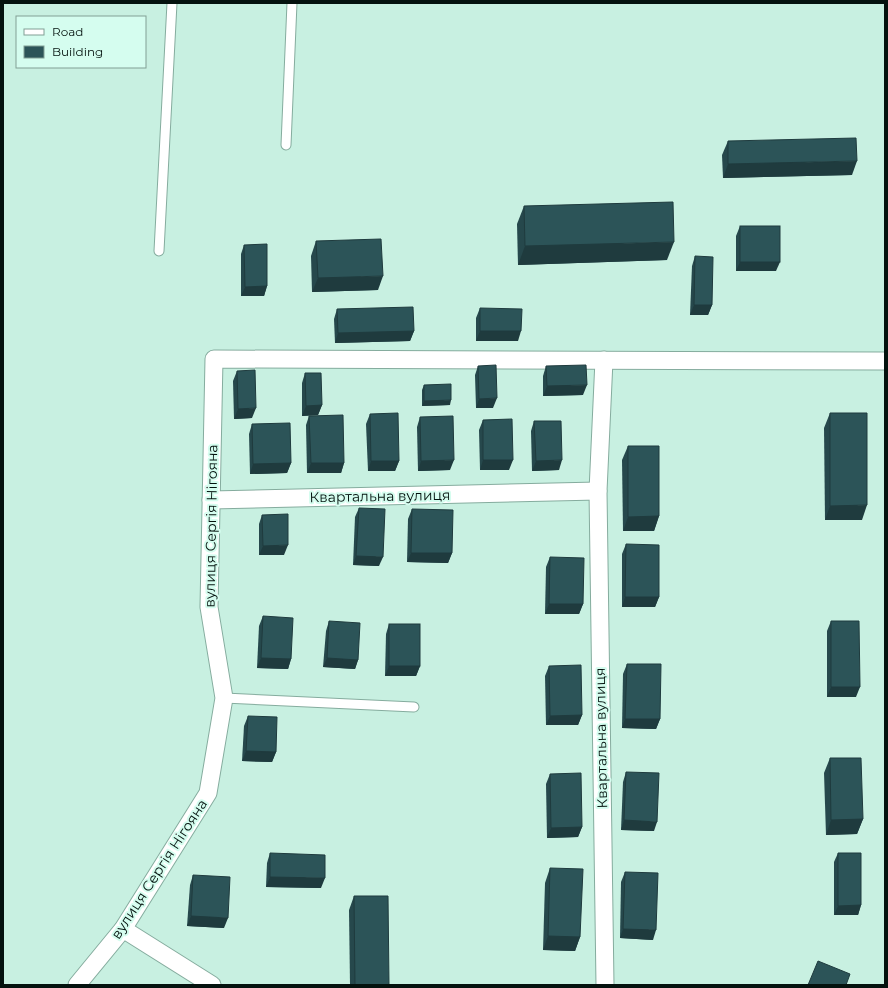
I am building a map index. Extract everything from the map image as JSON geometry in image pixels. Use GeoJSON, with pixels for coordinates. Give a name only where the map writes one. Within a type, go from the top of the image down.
{"type":"FeatureCollection","features":[{"type":"Feature","properties":{"kind":"street","name":"вулиця Сергія Нігояна"},"geometry":{"type":"LineString","coordinates":[[77,985],[123,929],[208,793],[224,698],[209,607],[214,359],[604,360]]}},
{"type":"Feature","properties":{"kind":"street"},"geometry":{"type":"LineString","coordinates":[[604,360],[885,361]]}},
{"type":"Feature","properties":{"kind":"street","name":"Квартальна вулиця"},"geometry":{"type":"LineString","coordinates":[[604,360],[598,491],[605,985]]}},
{"type":"Feature","properties":{"kind":"street","name":"Квартальна вулиця"},"geometry":{"type":"LineString","coordinates":[[211,500],[598,491]]}},
{"type":"Feature","properties":{"kind":"street"},"geometry":{"type":"LineString","coordinates":[[123,929],[212,985]]}},
{"type":"Feature","properties":{"kind":"lane"},"geometry":{"type":"LineString","coordinates":[[159,251],[172,3]]}},
{"type":"Feature","properties":{"kind":"lane"},"geometry":{"type":"LineString","coordinates":[[286,145],[292,3]]}},
{"type":"Feature","properties":{"kind":"lane"},"geometry":{"type":"LineString","coordinates":[[224,698],[414,706]]}},
{"type":"Feature","properties":{"kind":"building"},"geometry":{"type":"Polygon","coordinates":[[[856,138],[857,161],[728,164],[728,141],[856,138]]]}},
{"type":"Feature","properties":{"kind":"building"},"geometry":{"type":"Polygon","coordinates":[[[673,202],[674,242],[525,246],[524,206],[673,202]]]}},
{"type":"Feature","properties":{"kind":"building"},"geometry":{"type":"Polygon","coordinates":[[[740,226],[780,226],[780,262],[740,262],[740,226]]]}},
{"type":"Feature","properties":{"kind":"building"},"geometry":{"type":"Polygon","coordinates":[[[381,239],[383,276],[318,278],[316,241],[381,239]]]}},
{"type":"Feature","properties":{"kind":"building"},"geometry":{"type":"Polygon","coordinates":[[[267,244],[267,286],[245,287],[244,245],[267,244]]]}},
{"type":"Feature","properties":{"kind":"building"},"geometry":{"type":"Polygon","coordinates":[[[695,256],[713,257],[712,305],[694,305],[695,256]]]}},
{"type":"Feature","properties":{"kind":"building"},"geometry":{"type":"Polygon","coordinates":[[[413,307],[414,331],[338,333],[337,309],[413,307]]]}},
{"type":"Feature","properties":{"kind":"building"},"geometry":{"type":"Polygon","coordinates":[[[480,308],[522,309],[521,331],[480,331],[480,308]]]}},
{"type":"Feature","properties":{"kind":"building"},"geometry":{"type":"Polygon","coordinates":[[[496,365],[497,398],[479,399],[478,366],[496,365]]]}},
{"type":"Feature","properties":{"kind":"building"},"geometry":{"type":"Polygon","coordinates":[[[586,365],[587,385],[547,386],[546,366],[586,365]]]}},
{"type":"Feature","properties":{"kind":"building"},"geometry":{"type":"Polygon","coordinates":[[[255,370],[256,408],[238,409],[237,371],[255,370]]]}},
{"type":"Feature","properties":{"kind":"building"},"geometry":{"type":"Polygon","coordinates":[[[305,373],[321,373],[322,405],[306,406],[305,373]]]}},
{"type":"Feature","properties":{"kind":"building"},"geometry":{"type":"Polygon","coordinates":[[[451,384],[451,400],[424,401],[424,385],[451,384]]]}},
{"type":"Feature","properties":{"kind":"building"},"geometry":{"type":"Polygon","coordinates":[[[398,413],[399,461],[371,461],[370,414],[398,413]]]}},
{"type":"Feature","properties":{"kind":"building"},"geometry":{"type":"Polygon","coordinates":[[[830,413],[867,413],[867,505],[830,506],[830,413]]]}},
{"type":"Feature","properties":{"kind":"building"},"geometry":{"type":"Polygon","coordinates":[[[343,415],[344,463],[311,463],[309,416],[343,415]]]}},
{"type":"Feature","properties":{"kind":"building"},"geometry":{"type":"Polygon","coordinates":[[[453,416],[454,460],[421,461],[420,417],[453,416]]]}},
{"type":"Feature","properties":{"kind":"building"},"geometry":{"type":"Polygon","coordinates":[[[512,419],[513,460],[483,460],[483,420],[512,419]]]}},
{"type":"Feature","properties":{"kind":"building"},"geometry":{"type":"Polygon","coordinates":[[[534,421],[561,421],[562,460],[536,461],[534,421]]]}},
{"type":"Feature","properties":{"kind":"building"},"geometry":{"type":"Polygon","coordinates":[[[290,423],[291,463],[253,464],[252,424],[290,423]]]}},
{"type":"Feature","properties":{"kind":"building"},"geometry":{"type":"Polygon","coordinates":[[[628,446],[659,446],[659,516],[628,517],[628,446]]]}},
{"type":"Feature","properties":{"kind":"building"},"geometry":{"type":"Polygon","coordinates":[[[359,508],[385,509],[383,557],[356,556],[359,508]]]}},
{"type":"Feature","properties":{"kind":"building"},"geometry":{"type":"Polygon","coordinates":[[[412,509],[453,510],[452,553],[411,553],[412,509]]]}},
{"type":"Feature","properties":{"kind":"building"},"geometry":{"type":"Polygon","coordinates":[[[288,514],[288,545],[263,546],[262,515],[288,514]]]}},
{"type":"Feature","properties":{"kind":"building"},"geometry":{"type":"Polygon","coordinates":[[[626,544],[659,545],[659,597],[625,597],[626,544]]]}},
{"type":"Feature","properties":{"kind":"building"},"geometry":{"type":"Polygon","coordinates":[[[550,557],[584,558],[583,604],[549,604],[550,557]]]}},
{"type":"Feature","properties":{"kind":"building"},"geometry":{"type":"Polygon","coordinates":[[[263,616],[293,618],[291,659],[261,658],[263,616]]]}},
{"type":"Feature","properties":{"kind":"building"},"geometry":{"type":"Polygon","coordinates":[[[329,621],[360,623],[358,660],[327,658],[329,621]]]}},
{"type":"Feature","properties":{"kind":"building"},"geometry":{"type":"Polygon","coordinates":[[[831,621],[859,621],[860,687],[831,687],[831,621]]]}},
{"type":"Feature","properties":{"kind":"building"},"geometry":{"type":"Polygon","coordinates":[[[389,624],[420,624],[420,666],[389,666],[389,624]]]}},
{"type":"Feature","properties":{"kind":"building"},"geometry":{"type":"Polygon","coordinates":[[[627,664],[661,664],[660,719],[625,719],[627,664]]]}},
{"type":"Feature","properties":{"kind":"building"},"geometry":{"type":"Polygon","coordinates":[[[581,665],[582,715],[550,716],[549,666],[581,665]]]}},
{"type":"Feature","properties":{"kind":"building"},"geometry":{"type":"Polygon","coordinates":[[[248,716],[277,717],[276,752],[246,751],[248,716]]]}},
{"type":"Feature","properties":{"kind":"building"},"geometry":{"type":"Polygon","coordinates":[[[830,758],[861,758],[863,819],[831,820],[830,758]]]}},
{"type":"Feature","properties":{"kind":"building"},"geometry":{"type":"Polygon","coordinates":[[[626,772],[659,773],[657,822],[624,820],[626,772]]]}},
{"type":"Feature","properties":{"kind":"building"},"geometry":{"type":"Polygon","coordinates":[[[581,773],[582,827],[551,828],[550,774],[581,773]]]}},
{"type":"Feature","properties":{"kind":"building"},"geometry":{"type":"Polygon","coordinates":[[[270,853],[325,855],[325,878],[270,877],[270,853]]]}},
{"type":"Feature","properties":{"kind":"building"},"geometry":{"type":"Polygon","coordinates":[[[838,853],[861,853],[861,905],[838,906],[838,853]]]}},
{"type":"Feature","properties":{"kind":"building"},"geometry":{"type":"Polygon","coordinates":[[[550,868],[583,869],[580,937],[548,936],[550,868]]]}},
{"type":"Feature","properties":{"kind":"building"},"geometry":{"type":"Polygon","coordinates":[[[625,872],[658,873],[656,930],[623,929],[625,872]]]}},
{"type":"Feature","properties":{"kind":"building"},"geometry":{"type":"Polygon","coordinates":[[[193,875],[230,877],[228,918],[191,916],[193,875]]]}},
{"type":"Feature","properties":{"kind":"building"},"geometry":{"type":"Polygon","coordinates":[[[354,896],[388,896],[389,985],[355,985],[354,896]]]}},
{"type":"Feature","properties":{"kind":"building"},"geometry":{"type":"Polygon","coordinates":[[[818,961],[850,974],[846,985],[808,985],[818,961]]]}}]}
